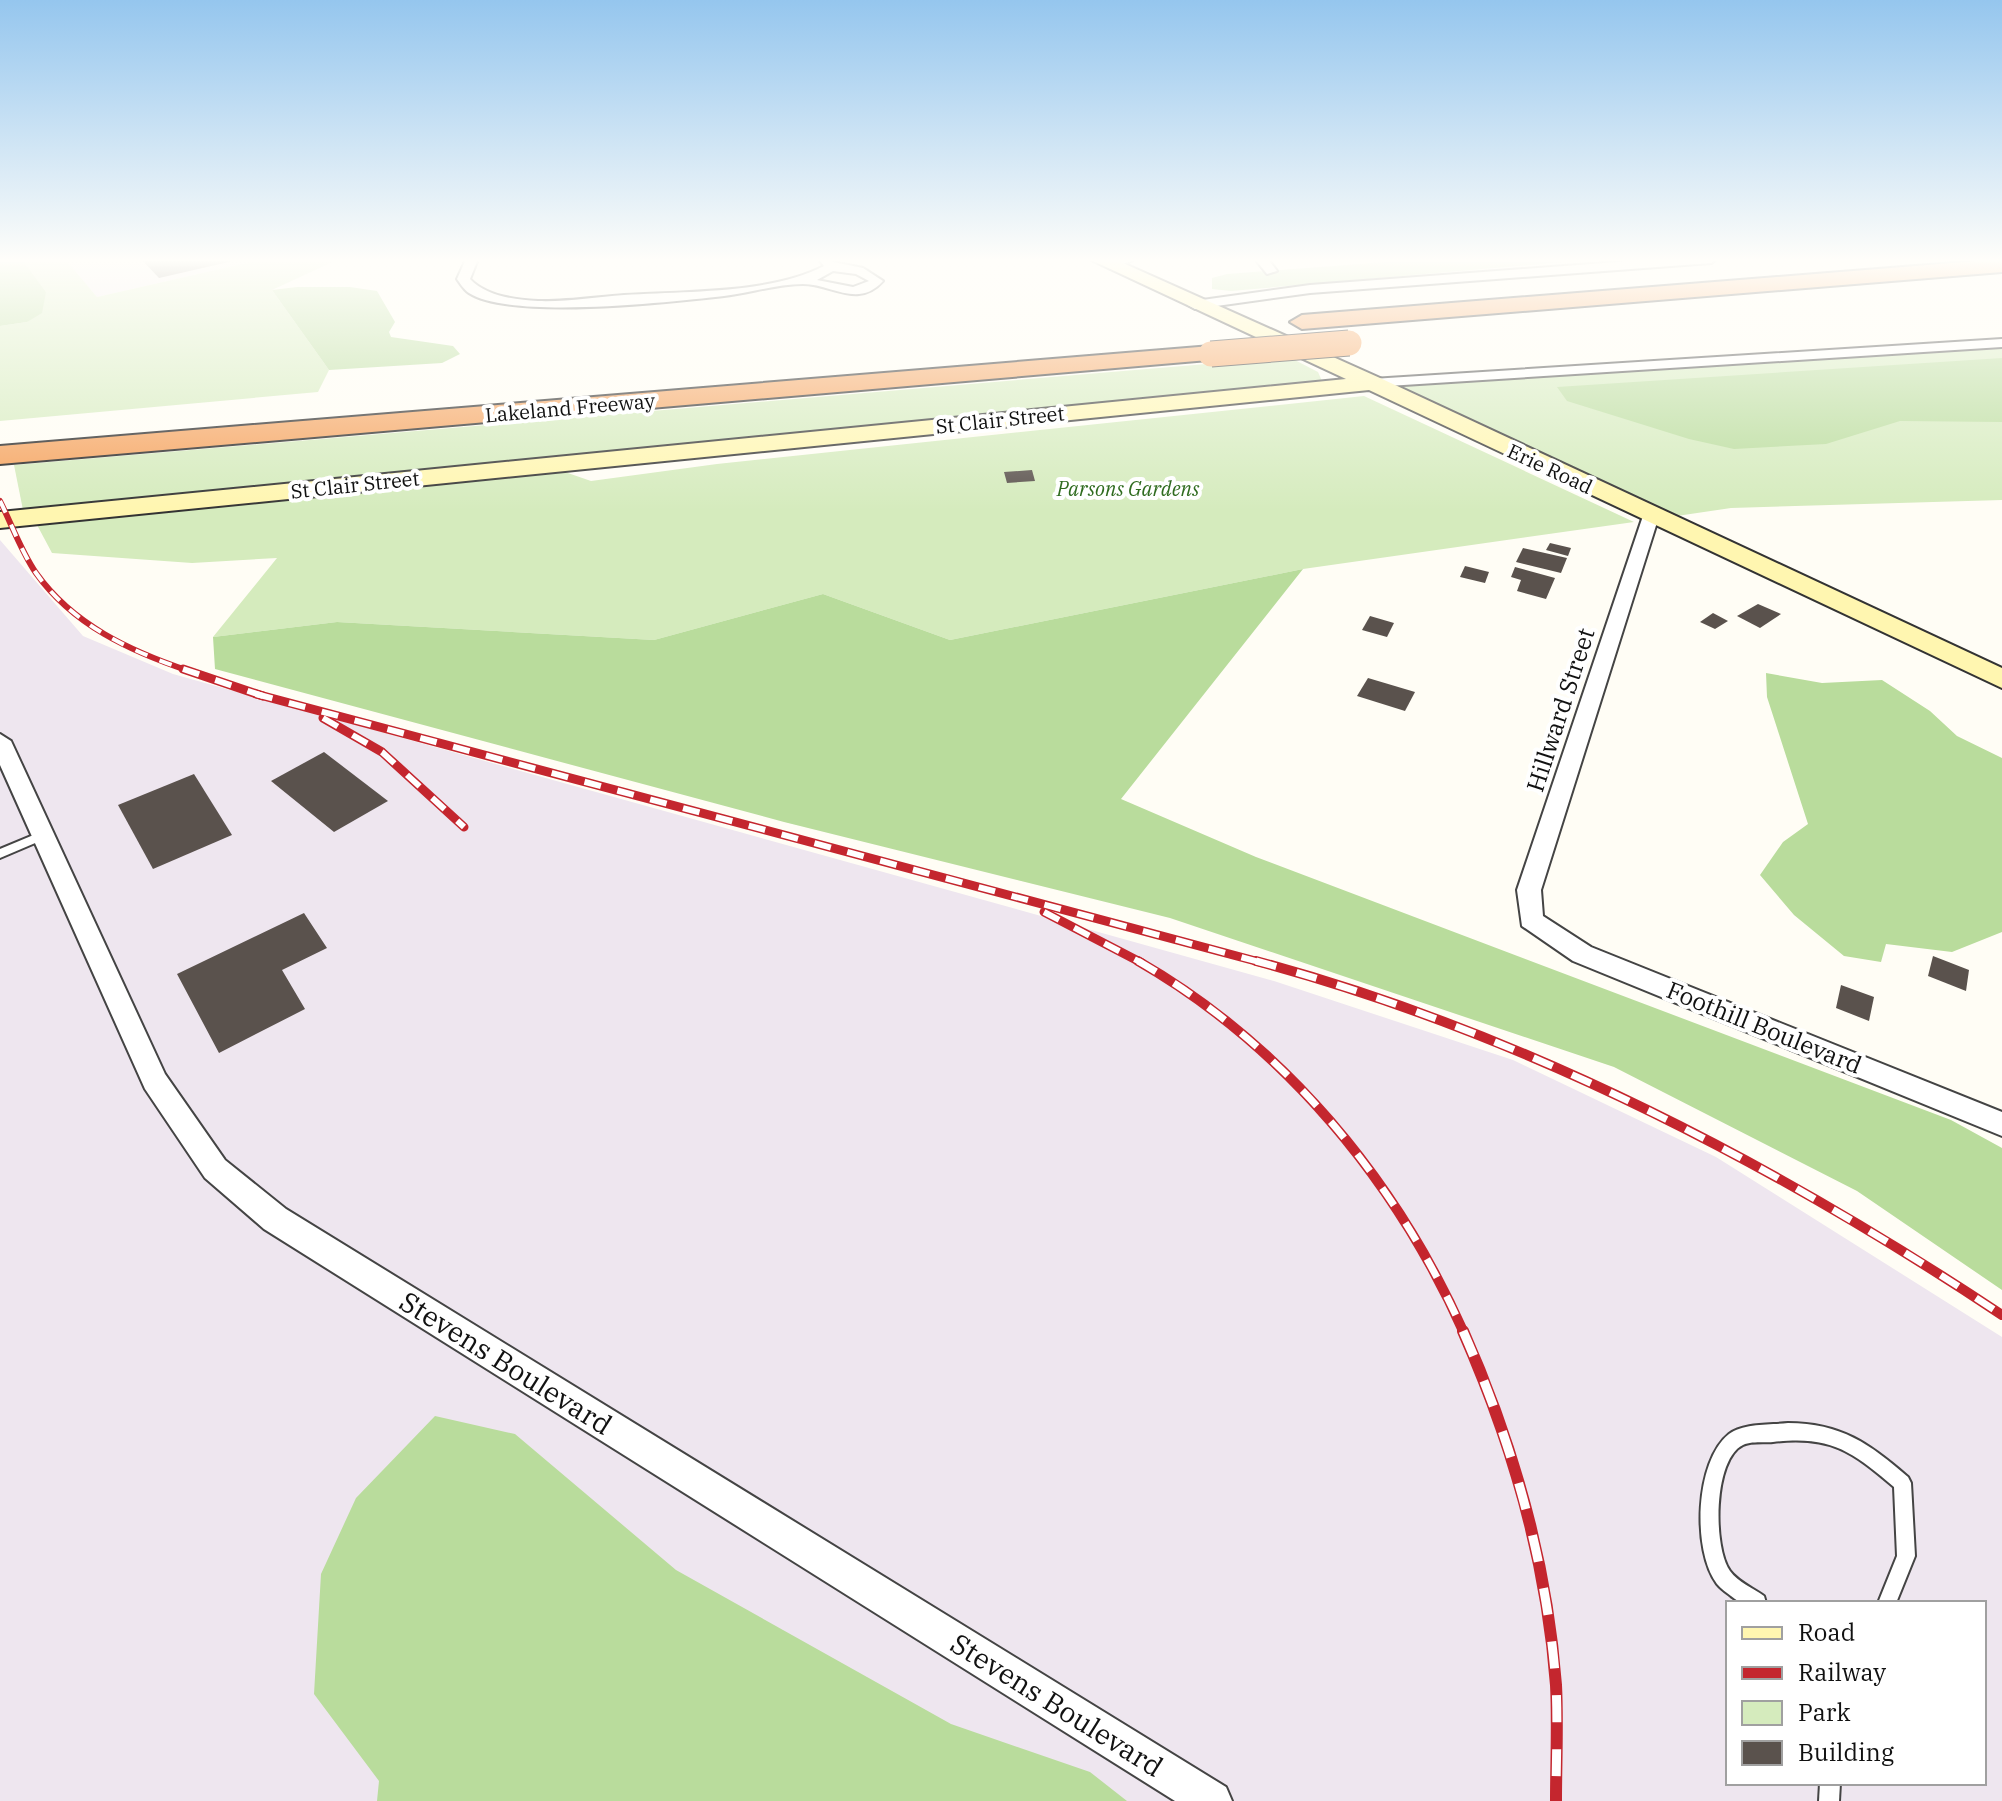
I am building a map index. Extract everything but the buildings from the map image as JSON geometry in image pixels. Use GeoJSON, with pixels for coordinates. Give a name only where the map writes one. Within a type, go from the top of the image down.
{"type":"FeatureCollection","features":[{"type":"Feature","properties":{"kind":"highway","name":"Lakeland Freeway"},"geometry":{"type":"LineString","coordinates":[[756,366],[1040,343]]}},
{"type":"Feature","properties":{"kind":"highway","name":"Lakeland Freeway"},"geometry":{"type":"LineString","coordinates":[[0,455],[1077,343]]}},
{"type":"Feature","properties":{"kind":"street","name":"Erie Road"},"geometry":{"type":"LineString","coordinates":[[1244,343],[1372,383],[2002,679]]}},
{"type":"Feature","properties":{"kind":"street","name":"St Clair Street"},"geometry":{"type":"LineString","coordinates":[[0,520],[1372,383],[2001,343]]}},
{"type":"Feature","properties":{"kind":"street","name":"Hillward Street"},"geometry":{"type":"LineString","coordinates":[[1531,920],[1529,890],[1651,516]]}},
{"type":"Feature","properties":{"kind":"street","name":"Stevens Boulevard"},"geometry":{"type":"LineString","coordinates":[[0,741],[155,1081],[215,1169],[288,1227],[1212,1801]]}},
{"type":"Feature","properties":{"kind":"street","name":"Foothill Boulevard"},"geometry":{"type":"LineString","coordinates":[[1531,920],[1582,954],[2002,1124]]}},
{"type":"Feature","properties":{"kind":"lane"},"geometry":{"type":"LineString","coordinates":[[0,854],[43,835]]}},
{"type":"Feature","properties":{"kind":"lane"},"geometry":{"type":"LineString","coordinates":[[1754,1601],[1722,1577],[1713,1552],[1709,1512],[1720,1455],[1737,1438],[1814,1429],[1864,1448],[1902,1483],[1906,1556],[1888,1601]]}},
{"type":"Feature","properties":{"kind":"shaded area"},"geometry":{"type":"Polygon","coordinates":[[[0,540],[83,636],[173,674],[1274,981],[1513,1060],[1716,1157],[2002,1337],[2002,1801],[0,1801],[0,540]]]}},
{"type":"Feature","properties":{"kind":"green space"},"geometry":{"type":"Polygon","coordinates":[[[0,343],[310,343],[329,370],[318,392],[0,421],[0,343]]]}},
{"type":"Feature","properties":{"kind":"green space"},"geometry":{"type":"Polygon","coordinates":[[[310,343],[433,343],[453,346],[460,354],[442,363],[329,370],[310,343]]]}},
{"type":"Feature","properties":{"kind":"green space"},"geometry":{"type":"Polygon","coordinates":[[[2002,346],[2002,500],[1731,508],[1670,517],[1386,385],[2002,346]]]}},
{"type":"Feature","properties":{"kind":"green space"},"geometry":{"type":"Polygon","coordinates":[[[1289,357],[1318,372],[1322,381],[1306,387],[23,510],[14,465],[1289,357]]]}},
{"type":"Feature","properties":{"kind":"green space"},"geometry":{"type":"Polygon","coordinates":[[[2002,358],[2002,422],[1900,421],[1826,444],[1734,449],[1689,439],[1567,401],[1557,387],[2002,358]]]}},
{"type":"Feature","properties":{"kind":"green space","name":"Parsons Gardens"},"geometry":{"type":"Polygon","coordinates":[[[1364,396],[1634,522],[1303,569],[950,640],[823,594],[654,640],[337,622],[213,637],[277,558],[192,563],[52,553],[36,523],[562,471],[591,481],[717,464],[1364,396]]]}},
{"type":"Feature","properties":{"kind":"green space"},"geometry":{"type":"Polygon","coordinates":[[[1303,569],[1121,799],[1256,857],[1951,1120],[2002,1148],[2002,1290],[1857,1191],[1614,1067],[1170,918],[784,822],[215,669],[213,637],[337,622],[654,640],[823,594],[950,640],[1303,569]]]}},
{"type":"Feature","properties":{"kind":"green space"},"geometry":{"type":"Polygon","coordinates":[[[1766,673],[1822,683],[1882,680],[1930,711],[1957,736],[2002,758],[2002,932],[1952,952],[1886,944],[1881,962],[1844,956],[1794,915],[1760,875],[1783,842],[1808,824],[1767,697],[1766,673]]]}},
{"type":"Feature","properties":{"kind":"green space"},"geometry":{"type":"Polygon","coordinates":[[[435,1416],[515,1434],[676,1570],[951,1724],[1090,1772],[1127,1801],[377,1801],[379,1781],[314,1694],[321,1574],[356,1498],[435,1416]]]}},
{"type":"Feature","properties":{"kind":"railway"},"geometry":{"type":"LineString","coordinates":[[0,501],[36,573],[67,607],[85,622],[124,645],[189,671]]}},
{"type":"Feature","properties":{"kind":"railway"},"geometry":{"type":"LineString","coordinates":[[183,669],[261,695]]}},
{"type":"Feature","properties":{"kind":"railway"},"geometry":{"type":"LineString","coordinates":[[256,694],[261,695]]}},
{"type":"Feature","properties":{"kind":"railway"},"geometry":{"type":"LineString","coordinates":[[261,695],[1261,962]]}},
{"type":"Feature","properties":{"kind":"railway"},"geometry":{"type":"LineString","coordinates":[[323,718],[382,752],[464,827]]}},
{"type":"Feature","properties":{"kind":"railway"},"geometry":{"type":"LineString","coordinates":[[1044,912],[1142,963]]}},
{"type":"Feature","properties":{"kind":"railway"},"geometry":{"type":"LineString","coordinates":[[1138,961],[1191,995],[1241,1033],[1287,1075],[1330,1121],[1405,1222],[1463,1331]]}},
{"type":"Feature","properties":{"kind":"railway"},"geometry":{"type":"LineString","coordinates":[[1256,961],[1261,962]]}},
{"type":"Feature","properties":{"kind":"railway"},"geometry":{"type":"LineString","coordinates":[[1261,962],[1355,990],[1452,1025],[1549,1064],[1643,1108],[1827,1206],[2002,1315]]}},
{"type":"Feature","properties":{"kind":"railway"},"geometry":{"type":"LineString","coordinates":[[1463,1331],[1512,1460],[1545,1594],[1556,1685],[1556,1801]]}}]}
